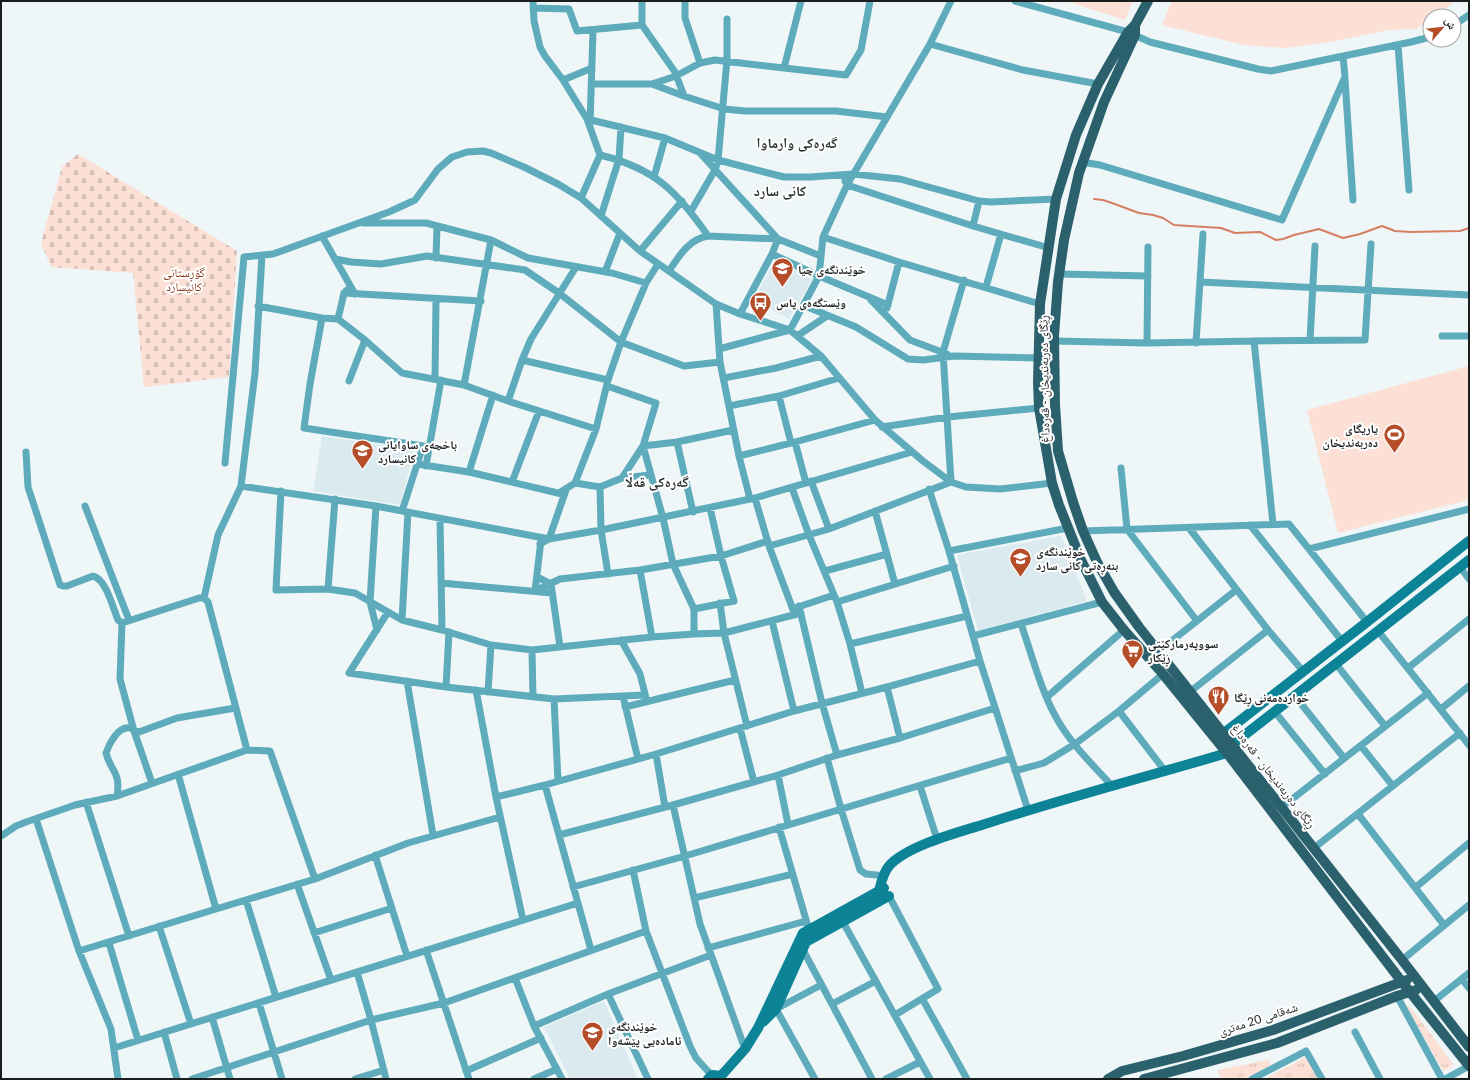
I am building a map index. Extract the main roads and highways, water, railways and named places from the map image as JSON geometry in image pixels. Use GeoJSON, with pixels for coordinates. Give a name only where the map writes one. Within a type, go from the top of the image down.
{"type":"FeatureCollection","features":[{"type":"Feature","properties":{"kind":"main road","name":"ڕێگای دەربەندیخان - قەرەداغ"},"geometry":{"type":"LineString","coordinates":[[1148,1],[1133,31],[1104,102],[1082,162],[1070,210],[1059,274],[1055,341],[1055,405],[1058,451],[1082,532],[1114,592],[1139,627],[1224,733],[1230,748],[1282,807],[1469,1047]]}},
{"type":"Feature","properties":{"kind":"main road"},"geometry":{"type":"LineString","coordinates":[[1133,31],[1098,84],[1076,135],[1056,199],[1040,304],[1038,358],[1039,408],[1052,483],[1081,560],[1102,602],[1126,632],[1230,748],[1402,982],[1469,1066]]}},
{"type":"Feature","properties":{"kind":"main road"},"geometry":{"type":"LineString","coordinates":[[1044,280],[1059,274],[1058,266],[1050,265],[1047,259]]}},
{"type":"Feature","properties":{"kind":"main road"},"geometry":{"type":"LineString","coordinates":[[1126,632],[1139,627]]}},
{"type":"Feature","properties":{"kind":"main road","name":"شەقامی 20 مەتری"},"geometry":{"type":"LineString","coordinates":[[1108,1079],[1122,1071],[1183,1056],[1273,1030],[1414,977]]}},
{"type":"Feature","properties":{"kind":"main road"},"geometry":{"type":"LineString","coordinates":[[1144,1079],[1277,1043],[1382,1001],[1423,987]]}},
{"type":"Feature","properties":{"kind":"main road"},"geometry":{"type":"LineString","coordinates":[[1377,991],[1382,1001]]}},
{"type":"Feature","properties":{"kind":"waterway"},"geometry":{"type":"LineString","coordinates":[[1094,199],[1103,200],[1139,213],[1163,218],[1174,225],[1221,228],[1235,233],[1260,232],[1276,240],[1319,229],[1343,238],[1382,226],[1395,231],[1411,232],[1460,231],[1469,228]]}},
{"type":"Feature","properties":{"kind":"place","name":"خوێندنگەی چیا"},"geometry":{"type":"Point","coordinates":[783,288]}},
{"type":"Feature","properties":{"kind":"place","name":"وێستگەەی پاس"},"geometry":{"type":"Point","coordinates":[760,322]}},
{"type":"Feature","properties":{"kind":"place","name":"یاریگاى ده‌ربه‌ندیخان"},"geometry":{"type":"Point","coordinates":[1394,454]}},
{"type":"Feature","properties":{"kind":"place","name":"باخچەی ساوایانی کانیسارد"},"geometry":{"type":"Point","coordinates":[362,470]}},
{"type":"Feature","properties":{"kind":"place","name":"خوێندنگەی بنەڕەتی کانی سارد"},"geometry":{"type":"Point","coordinates":[1021,578]}},
{"type":"Feature","properties":{"kind":"place","name":"سووپەرمارکێتی ڕێکار"},"geometry":{"type":"Point","coordinates":[1133,670]}},
{"type":"Feature","properties":{"kind":"place","name":"خواردەمەنی ڕێگا"},"geometry":{"type":"Point","coordinates":[1219,716]}},
{"type":"Feature","properties":{"kind":"place","name":"خوێندنگەی ئامادەیی پێشەوا"},"geometry":{"type":"Point","coordinates":[592,1052]}},
{"type":"Feature","properties":{"kind":"district","name":"گەرەکی وارماوا"},"geometry":{"type":"Point","coordinates":[797,142]}},
{"type":"Feature","properties":{"kind":"district","name":"کانی سارد"},"geometry":{"type":"Point","coordinates":[780,190]}},
{"type":"Feature","properties":{"kind":"district","name":"گەرەکی قەڵا"},"geometry":{"type":"Point","coordinates":[657,481]}},
{"type":"Feature","properties":{"kind":"park label","name":"گۆڕستانی کانیسارد"},"geometry":{"type":"Point","coordinates":[184,279]}}]}
